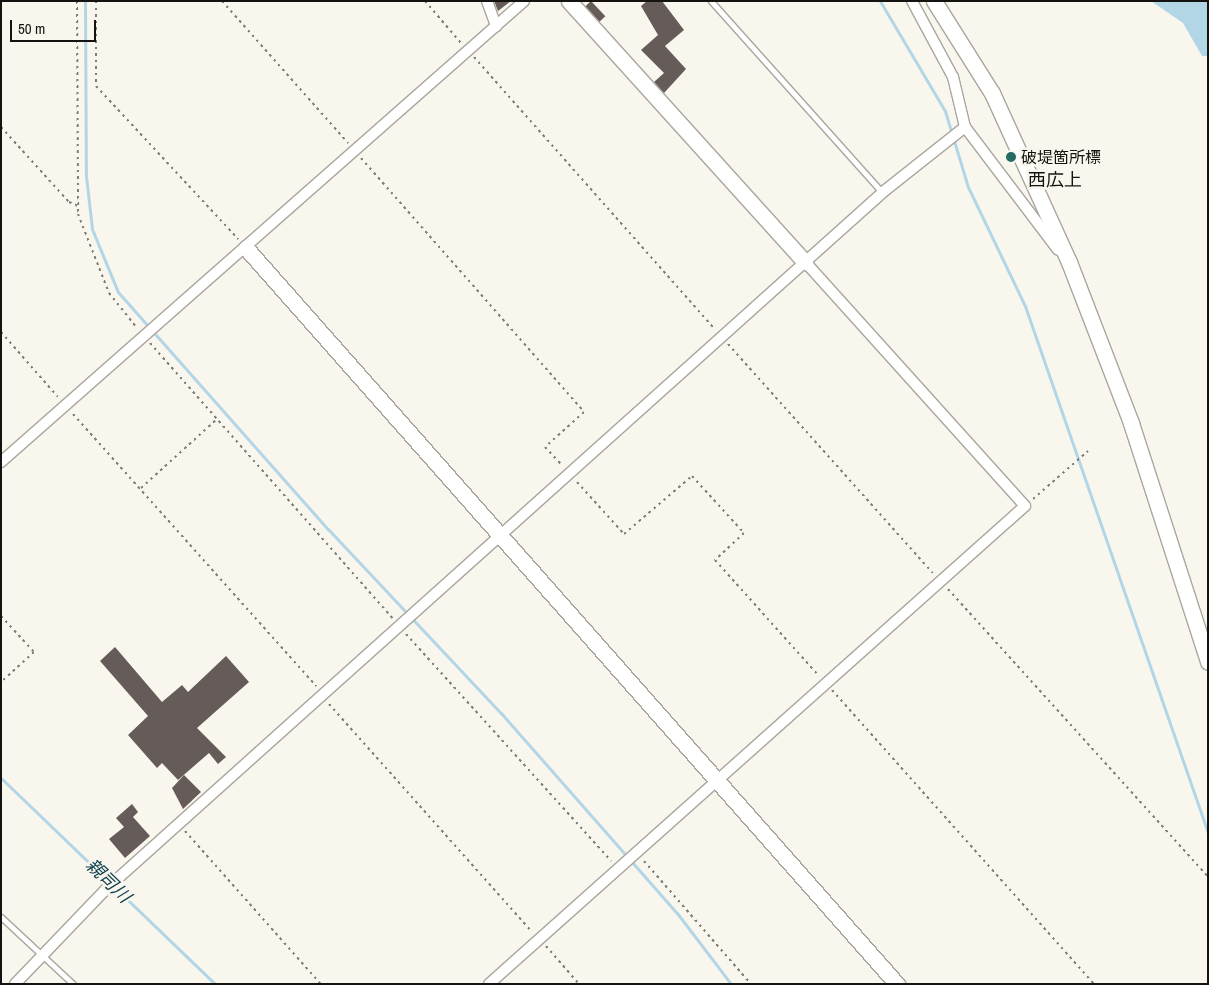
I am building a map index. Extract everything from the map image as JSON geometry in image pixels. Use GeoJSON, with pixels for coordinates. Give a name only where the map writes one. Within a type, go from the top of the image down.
{"type":"FeatureCollection","features":[{"type":"Feature","properties":{"kind":"street"},"geometry":{"type":"LineString","coordinates":[[487,1],[496,26]]}},
{"type":"Feature","properties":{"kind":"street"},"geometry":{"type":"LineString","coordinates":[[1,462],[524,1]]}},
{"type":"Feature","properties":{"kind":"street"},"geometry":{"type":"LineString","coordinates":[[489,984],[540,940],[617,868],[1026,506],[569,1]]}},
{"type":"Feature","properties":{"kind":"street"},"geometry":{"type":"LineString","coordinates":[[912,1],[953,77],[965,127],[1069,262]]}},
{"type":"Feature","properties":{"kind":"street"},"geometry":{"type":"LineString","coordinates":[[934,1],[992,94],[1069,262],[1130,423],[1208,662]]}},
{"type":"Feature","properties":{"kind":"street"},"geometry":{"type":"LineString","coordinates":[[15,984],[106,889],[398,625],[501,537],[883,192],[965,127]]}},
{"type":"Feature","properties":{"kind":"street"},"geometry":{"type":"LineString","coordinates":[[246,248],[896,984]]}},
{"type":"Feature","properties":{"kind":"lane"},"geometry":{"type":"LineString","coordinates":[[711,1],[883,192]]}},
{"type":"Feature","properties":{"kind":"lane"},"geometry":{"type":"LineString","coordinates":[[1,917],[73,984]]}},
{"type":"Feature","properties":{"kind":"path"},"geometry":{"type":"LineString","coordinates":[[77,1],[78,206],[109,293],[144,336],[398,625],[617,868]]}},
{"type":"Feature","properties":{"kind":"path"},"geometry":{"type":"LineString","coordinates":[[96,1],[96,86],[246,248]]}},
{"type":"Feature","properties":{"kind":"path"},"geometry":{"type":"LineString","coordinates":[[222,1],[584,412],[545,446],[570,474]]}},
{"type":"Feature","properties":{"kind":"path"},"geometry":{"type":"LineString","coordinates":[[425,1],[722,337],[1208,877]]}},
{"type":"Feature","properties":{"kind":"path"},"geometry":{"type":"LineString","coordinates":[[1,128],[68,202],[78,206]]}},
{"type":"Feature","properties":{"kind":"path"},"geometry":{"type":"LineString","coordinates":[[1,332],[579,984]]}},
{"type":"Feature","properties":{"kind":"path"},"geometry":{"type":"LineString","coordinates":[[140,489],[217,419]]}},
{"type":"Feature","properties":{"kind":"path"},"geometry":{"type":"LineString","coordinates":[[1026,506],[1088,451]]}},
{"type":"Feature","properties":{"kind":"path"},"geometry":{"type":"LineString","coordinates":[[1,616],[34,652],[1,682]]}},
{"type":"Feature","properties":{"kind":"path"},"geometry":{"type":"LineString","coordinates":[[179,824],[321,984]]}},
{"type":"Feature","properties":{"kind":"path"},"geometry":{"type":"LineString","coordinates":[[636,852],[751,984]]}},
{"type":"Feature","properties":{"kind":"water"},"geometry":{"type":"Polygon","coordinates":[[[1151,1],[1208,1],[1208,56],[1202,56],[1183,23],[1151,1]]]}},
{"type":"Feature","properties":{"kind":"building"},"geometry":{"type":"Polygon","coordinates":[[[494,1],[511,1],[498,11],[494,1]]]}},
{"type":"Feature","properties":{"kind":"building"},"geometry":{"type":"Polygon","coordinates":[[[591,1],[605,16],[599,22],[585,6],[591,1]]]}},
{"type":"Feature","properties":{"kind":"building"},"geometry":{"type":"Polygon","coordinates":[[[647,1],[662,1],[684,30],[665,46],[686,69],[664,93],[654,82],[664,73],[641,50],[658,35],[641,6],[647,1]]]}},
{"type":"Feature","properties":{"kind":"building"},"geometry":{"type":"Polygon","coordinates":[[[115,647],[162,702],[182,685],[188,692],[226,656],[249,682],[197,728],[226,757],[218,764],[209,753],[178,780],[162,763],[157,768],[128,735],[148,716],[100,661],[115,647]]]}},
{"type":"Feature","properties":{"kind":"building"},"geometry":{"type":"Polygon","coordinates":[[[184,775],[201,792],[183,809],[172,788],[184,775]]]}},
{"type":"Feature","properties":{"kind":"building"},"geometry":{"type":"Polygon","coordinates":[[[132,804],[138,812],[133,817],[150,836],[125,858],[109,839],[124,827],[116,818],[132,804]]]}},
{"type":"Feature","properties":{"kind":"waterway"},"geometry":{"type":"LineString","coordinates":[[85,1],[86,176],[92,229],[118,292],[328,529],[501,713],[677,913],[731,984]]}},
{"type":"Feature","properties":{"kind":"waterway"},"geometry":{"type":"LineString","coordinates":[[880,1],[945,111],[968,187],[1025,306],[1208,833]]}},
{"type":"Feature","properties":{"kind":"waterway","name":"親司川"},"geometry":{"type":"LineString","coordinates":[[1,778],[215,984]]}},
{"type":"Feature","properties":{"kind":"place","name":"破堤箇所標"},"geometry":{"type":"Point","coordinates":[1011,157]}},
{"type":"Feature","properties":{"kind":"district","name":"西広上"},"geometry":{"type":"Point","coordinates":[1055,180]}}]}
